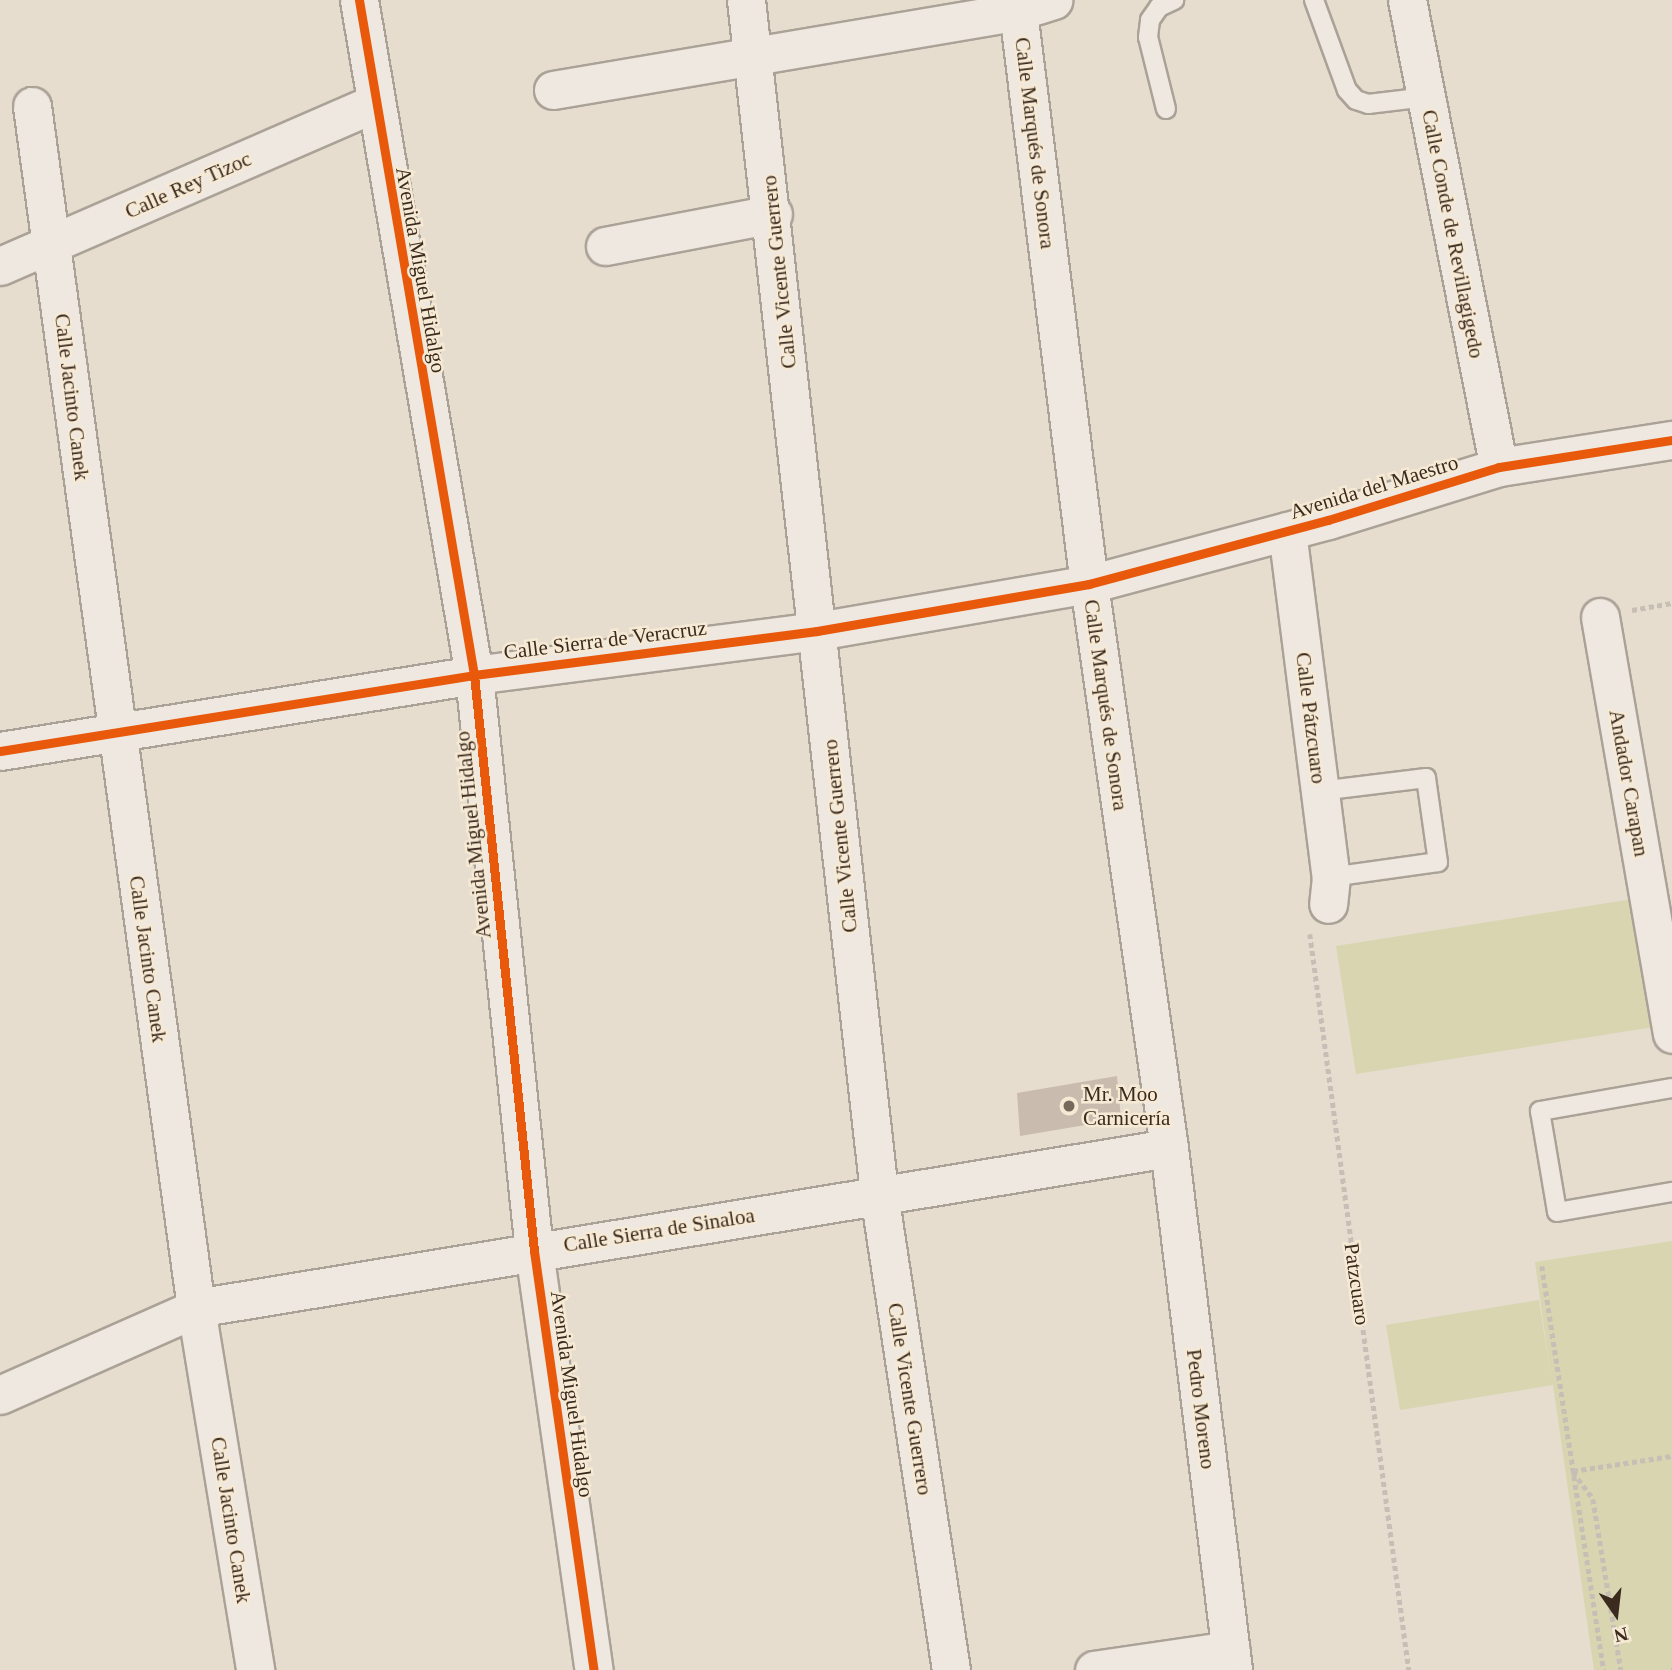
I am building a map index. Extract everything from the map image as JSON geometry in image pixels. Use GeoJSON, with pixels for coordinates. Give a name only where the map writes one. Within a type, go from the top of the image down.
{"type":"FeatureCollection","features":[{"type":"Feature","properties":{"kind":"street","name":"Avenida Miguel Hidalgo"},"geometry":{"type":"LineString","coordinates":[[359,0],[374,103],[474,675],[534,1251],[594,1670]]}},
{"type":"Feature","properties":{"kind":"street","name":"Calle Vicente Guerrero"},"geometry":{"type":"LineString","coordinates":[[746,0],[773,214],[879,1194],[951,1670]]}},
{"type":"Feature","properties":{"kind":"street"},"geometry":{"type":"LineString","coordinates":[[554,90],[1018,11],[1053,0]]}},
{"type":"Feature","properties":{"kind":"street","name":"Calle Conde de Revillagigedo"},"geometry":{"type":"LineString","coordinates":[[1407,0],[1499,467]]}},
{"type":"Feature","properties":{"kind":"street","name":"Calle Marqués de Sonora"},"geometry":{"type":"LineString","coordinates":[[1018,11],[1089,584],[1168,1148]]}},
{"type":"Feature","properties":{"kind":"street","name":"Calle Rey Tizoc"},"geometry":{"type":"LineString","coordinates":[[0,266],[52,246],[374,103]]}},
{"type":"Feature","properties":{"kind":"street","name":"Calle Jacinto Canek"},"geometry":{"type":"LineString","coordinates":[[32,106],[197,1308],[255,1670]]}},
{"type":"Feature","properties":{"kind":"street"},"geometry":{"type":"LineString","coordinates":[[606,246],[773,214]]}},
{"type":"Feature","properties":{"kind":"street","name":"Avenida del Maestro"},"geometry":{"type":"LineString","coordinates":[[1089,584],[1287,531],[1499,467],[1672,440]]}},
{"type":"Feature","properties":{"kind":"street","name":"Calle Pátzcuaro"},"geometry":{"type":"LineString","coordinates":[[1287,531],[1330,891]]}},
{"type":"Feature","properties":{"kind":"street","name":"Calle Sierra de Veracruz"},"geometry":{"type":"LineString","coordinates":[[0,751],[474,675],[817,631],[1089,584]]}},
{"type":"Feature","properties":{"kind":"street","name":"Andador Carapan"},"geometry":{"type":"LineString","coordinates":[[1600,617],[1672,1034]]}},
{"type":"Feature","properties":{"kind":"street","name":"Calle Sierra de Sinaloa"},"geometry":{"type":"LineString","coordinates":[[0,1395],[197,1308],[1168,1148]]}},
{"type":"Feature","properties":{"kind":"street","name":"Pedro Moreno"},"geometry":{"type":"LineString","coordinates":[[1168,1148],[1232,1660]]}},
{"type":"Feature","properties":{"kind":"street"},"geometry":{"type":"LineString","coordinates":[[1094,1670],[1232,1660]]}},
{"type":"Feature","properties":{"kind":"lane"},"geometry":{"type":"LineString","coordinates":[[1166,109],[1148,37],[1150,20],[1159,7],[1174,0]]}},
{"type":"Feature","properties":{"kind":"lane"},"geometry":{"type":"LineString","coordinates":[[1314,0],[1346,90],[1356,100],[1368,104],[1427,97]]}},
{"type":"Feature","properties":{"kind":"lane"},"geometry":{"type":"LineString","coordinates":[[1320,791],[1426,778],[1438,862],[1330,891]]}},
{"type":"Feature","properties":{"kind":"lane"},"geometry":{"type":"LineString","coordinates":[[1672,1088],[1540,1111],[1557,1212],[1672,1192]]}},
{"type":"Feature","properties":{"kind":"path"},"geometry":{"type":"LineString","coordinates":[[1542,1266],[1604,1670]]}},
{"type":"Feature","properties":{"kind":"path"},"geometry":{"type":"LineString","coordinates":[[1572,1471],[1672,1456]]}},
{"type":"Feature","properties":{"kind":"path"},"geometry":{"type":"LineString","coordinates":[[1572,1471],[1594,1499],[1621,1670]]}},
{"type":"Feature","properties":{"kind":"shaded area"},"geometry":{"type":"Polygon","coordinates":[[[1639,898],[1660,1026],[1356,1074],[1336,946],[1639,898]]]}},
{"type":"Feature","properties":{"kind":"shaded area"},"geometry":{"type":"Polygon","coordinates":[[[1672,1241],[1672,1670],[1594,1670],[1553,1385],[1400,1410],[1386,1325],[1539,1300],[1552,1385],[1535,1262],[1672,1241]]]}},
{"type":"Feature","properties":{"kind":"building","name":"Mr. Moo Carnicería"},"geometry":{"type":"Polygon","coordinates":[[[1117,1076],[1121,1119],[1020,1136],[1017,1093],[1117,1076]]]}},
{"type":"Feature","properties":{"kind":"cycle path"},"geometry":{"type":"LineString","coordinates":[[359,0],[474,675],[534,1251],[594,1670]]}},
{"type":"Feature","properties":{"kind":"cycle path"},"geometry":{"type":"LineString","coordinates":[[0,751],[474,675],[817,631],[1089,584],[1328,520],[1499,467],[1672,440]]}},
{"type":"Feature","properties":{"kind":"place","name":"Mr. Moo Carnicería"},"geometry":{"type":"Point","coordinates":[1069,1106]}}]}
